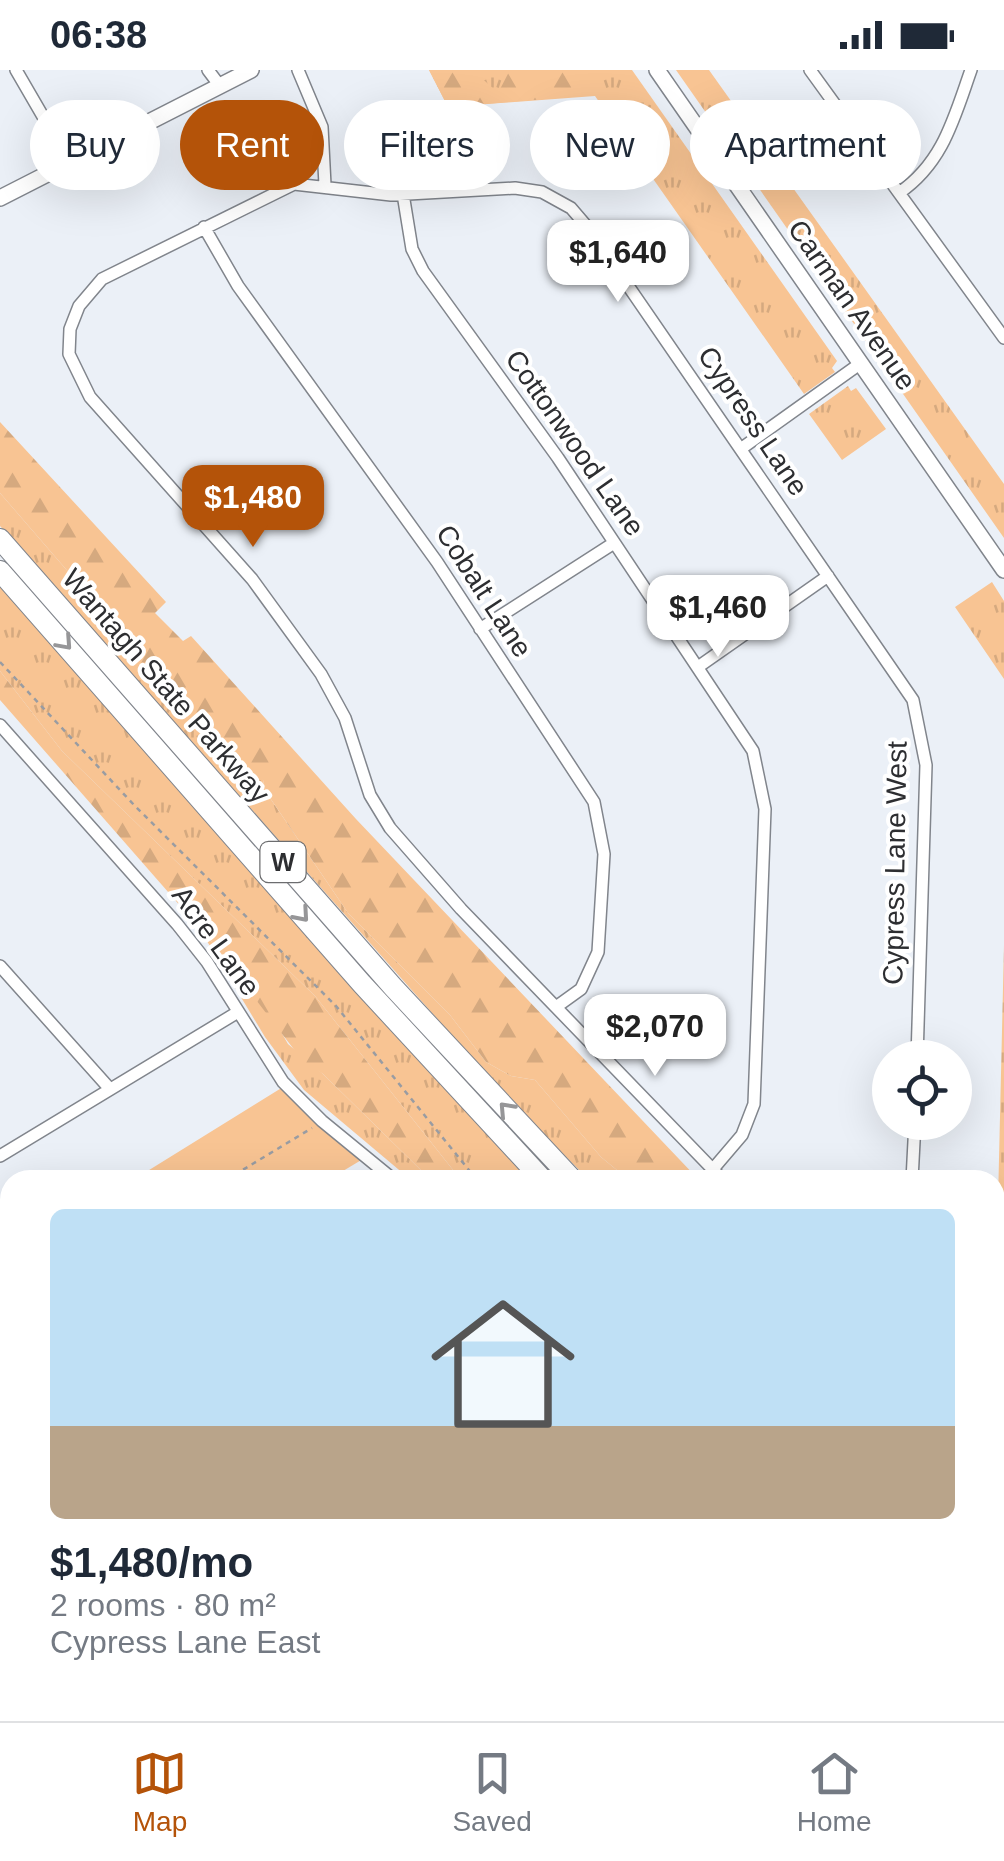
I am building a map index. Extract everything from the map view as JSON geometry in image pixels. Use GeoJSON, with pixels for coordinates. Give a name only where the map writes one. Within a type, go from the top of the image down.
{"type":"FeatureCollection","features":[{"type":"Feature","properties":{"kind":"highway","name":"Wantagh State Parkway"},"geometry":{"type":"LineString","coordinates":[[0,538],[392,986],[564,1170]]}},
{"type":"Feature","properties":{"kind":"highway","name":"Wantagh State Parkway"},"geometry":{"type":"LineString","coordinates":[[0,571],[362,984],[534,1170]]}},
{"type":"Feature","properties":{"kind":"main road"},"geometry":{"type":"LineString","coordinates":[[160,116],[251,70]]}},
{"type":"Feature","properties":{"kind":"main road","name":"Carman Avenue"},"geometry":{"type":"LineString","coordinates":[[657,70],[1004,570]]}},
{"type":"Feature","properties":{"kind":"main road"},"geometry":{"type":"LineString","coordinates":[[0,198],[30,183]]}},
{"type":"Feature","properties":{"kind":"street"},"geometry":{"type":"LineString","coordinates":[[16,70],[34,100]]}},
{"type":"Feature","properties":{"kind":"street"},"geometry":{"type":"LineString","coordinates":[[208,70],[220,86]]}},
{"type":"Feature","properties":{"kind":"street"},"geometry":{"type":"LineString","coordinates":[[298,70],[322,126],[325,185]]}},
{"type":"Feature","properties":{"kind":"street"},"geometry":{"type":"LineString","coordinates":[[810,70],[1004,338]]}},
{"type":"Feature","properties":{"kind":"street"},"geometry":{"type":"LineString","coordinates":[[898,192],[917,180],[945,145],[971,70]]}},
{"type":"Feature","properties":{"kind":"street","name":"Cypress Lane"},"geometry":{"type":"LineString","coordinates":[[556,1007],[390,828],[370,795],[345,718],[321,674],[252,580],[90,397],[75,374],[69,354],[70,330],[92,288],[204,226],[294,184],[403,194],[515,188],[542,192],[571,208],[828,576]]}},
{"type":"Feature","properties":{"kind":"street","name":"Cottonwood Lane"},"geometry":{"type":"LineString","coordinates":[[403,194],[412,250],[423,271],[754,751],[765,808],[754,1104],[742,1135],[712,1169]]}},
{"type":"Feature","properties":{"kind":"street","name":"Cobalt Lane"},"geometry":{"type":"LineString","coordinates":[[204,226],[238,286],[578,772],[601,824],[605,885],[598,952],[580,989],[556,1007]]}},
{"type":"Feature","properties":{"kind":"street"},"geometry":{"type":"LineString","coordinates":[[742,448],[861,363]]}},
{"type":"Feature","properties":{"kind":"street"},"geometry":{"type":"LineString","coordinates":[[480,629],[614,543]]}},
{"type":"Feature","properties":{"kind":"street"},"geometry":{"type":"LineString","coordinates":[[698,667],[828,576]]}},
{"type":"Feature","properties":{"kind":"street","name":"Cypress Lane West"},"geometry":{"type":"LineString","coordinates":[[828,576],[913,700],[924,735],[918,1040]]}},
{"type":"Feature","properties":{"kind":"street","name":"Acre Lane"},"geometry":{"type":"LineString","coordinates":[[0,726],[176,924],[275,1072],[322,1122],[382,1170]]}},
{"type":"Feature","properties":{"kind":"street"},"geometry":{"type":"LineString","coordinates":[[0,966],[110,1089]]}},
{"type":"Feature","properties":{"kind":"street"},"geometry":{"type":"LineString","coordinates":[[556,1007],[712,1169]]}},
{"type":"Feature","properties":{"kind":"street"},"geometry":{"type":"LineString","coordinates":[[0,1156],[238,1012]]}},
{"type":"Feature","properties":{"kind":"street"},"geometry":{"type":"LineString","coordinates":[[912,1170],[913,1140]]}},
{"type":"Feature","properties":{"kind":"path"},"geometry":{"type":"LineString","coordinates":[[0,662],[97,767],[336,1006],[468,1170]]}},
{"type":"Feature","properties":{"kind":"path"},"geometry":{"type":"LineString","coordinates":[[243,1170],[322,1122]]}},
{"type":"Feature","properties":{"kind":"green space"},"geometry":{"type":"Polygon","coordinates":[[[429,70],[632,70],[653,100],[598,100],[595,96],[510,102],[444,100],[429,70]]]}},
{"type":"Feature","properties":{"kind":"green space"},"geometry":{"type":"Polygon","coordinates":[[[429,70],[473,70],[498,93],[510,70],[578,70],[595,95],[510,102],[444,100],[429,70]]]}},
{"type":"Feature","properties":{"kind":"green space"},"geometry":{"type":"Polygon","coordinates":[[[676,70],[709,70],[730,100],[697,100],[676,70]]]}},
{"type":"Feature","properties":{"kind":"green space"},"geometry":{"type":"Polygon","coordinates":[[[670,124],[690,152],[690,190],[717,190],[837,361],[832,368],[835,372],[804,394],[661,190],[670,190],[670,124]]]}},
{"type":"Feature","properties":{"kind":"green space"},"geometry":{"type":"Polygon","coordinates":[[[760,190],[795,190],[1004,484],[1004,538],[760,190]]]}},
{"type":"Feature","properties":{"kind":"green space"},"geometry":{"type":"Polygon","coordinates":[[[848,386],[851,391],[856,388],[886,429],[842,460],[809,414],[848,386]]]}},
{"type":"Feature","properties":{"kind":"green space"},"geometry":{"type":"Polygon","coordinates":[[[0,422],[166,602],[155,613],[183,641],[191,636],[356,819],[689,1170],[617,1170],[535,1080],[511,1076],[486,1062],[450,1015],[348,913],[266,792],[263,780],[230,776],[108,624],[103,612],[0,493],[0,422]]]}},
{"type":"Feature","properties":{"kind":"green space"},"geometry":{"type":"Polygon","coordinates":[[[0,493],[103,612],[108,624],[263,780],[266,792],[348,913],[450,1015],[486,1062],[511,1076],[535,1080],[617,1170],[579,1170],[503,1093],[0,526],[0,493]]]}},
{"type":"Feature","properties":{"kind":"green space"},"geometry":{"type":"Polygon","coordinates":[[[992,582],[1004,601],[1004,679],[955,607],[992,582]]]}},
{"type":"Feature","properties":{"kind":"green space"},"geometry":{"type":"Polygon","coordinates":[[[0,584],[523,1170],[453,1170],[315,996],[62,751],[0,671],[0,584]]]}},
{"type":"Feature","properties":{"kind":"green space"},"geometry":{"type":"Polygon","coordinates":[[[0,671],[62,751],[315,996],[453,1170],[421,1170],[323,1074],[302,1060],[211,941],[0,700],[0,671]]]}},
{"type":"Feature","properties":{"kind":"green space"},"geometry":{"type":"Polygon","coordinates":[[[196,923],[268,1009],[288,1044],[421,1170],[399,1170],[304,1090],[265,1037],[196,923]]]}},
{"type":"Feature","properties":{"kind":"green space"},"geometry":{"type":"Polygon","coordinates":[[[1004,945],[1004,1170],[999,1170],[1004,945]]]}},
{"type":"Feature","properties":{"kind":"green space"},"geometry":{"type":"Polygon","coordinates":[[[283,1087],[363,1159],[345,1170],[149,1170],[283,1087]]]}}]}
